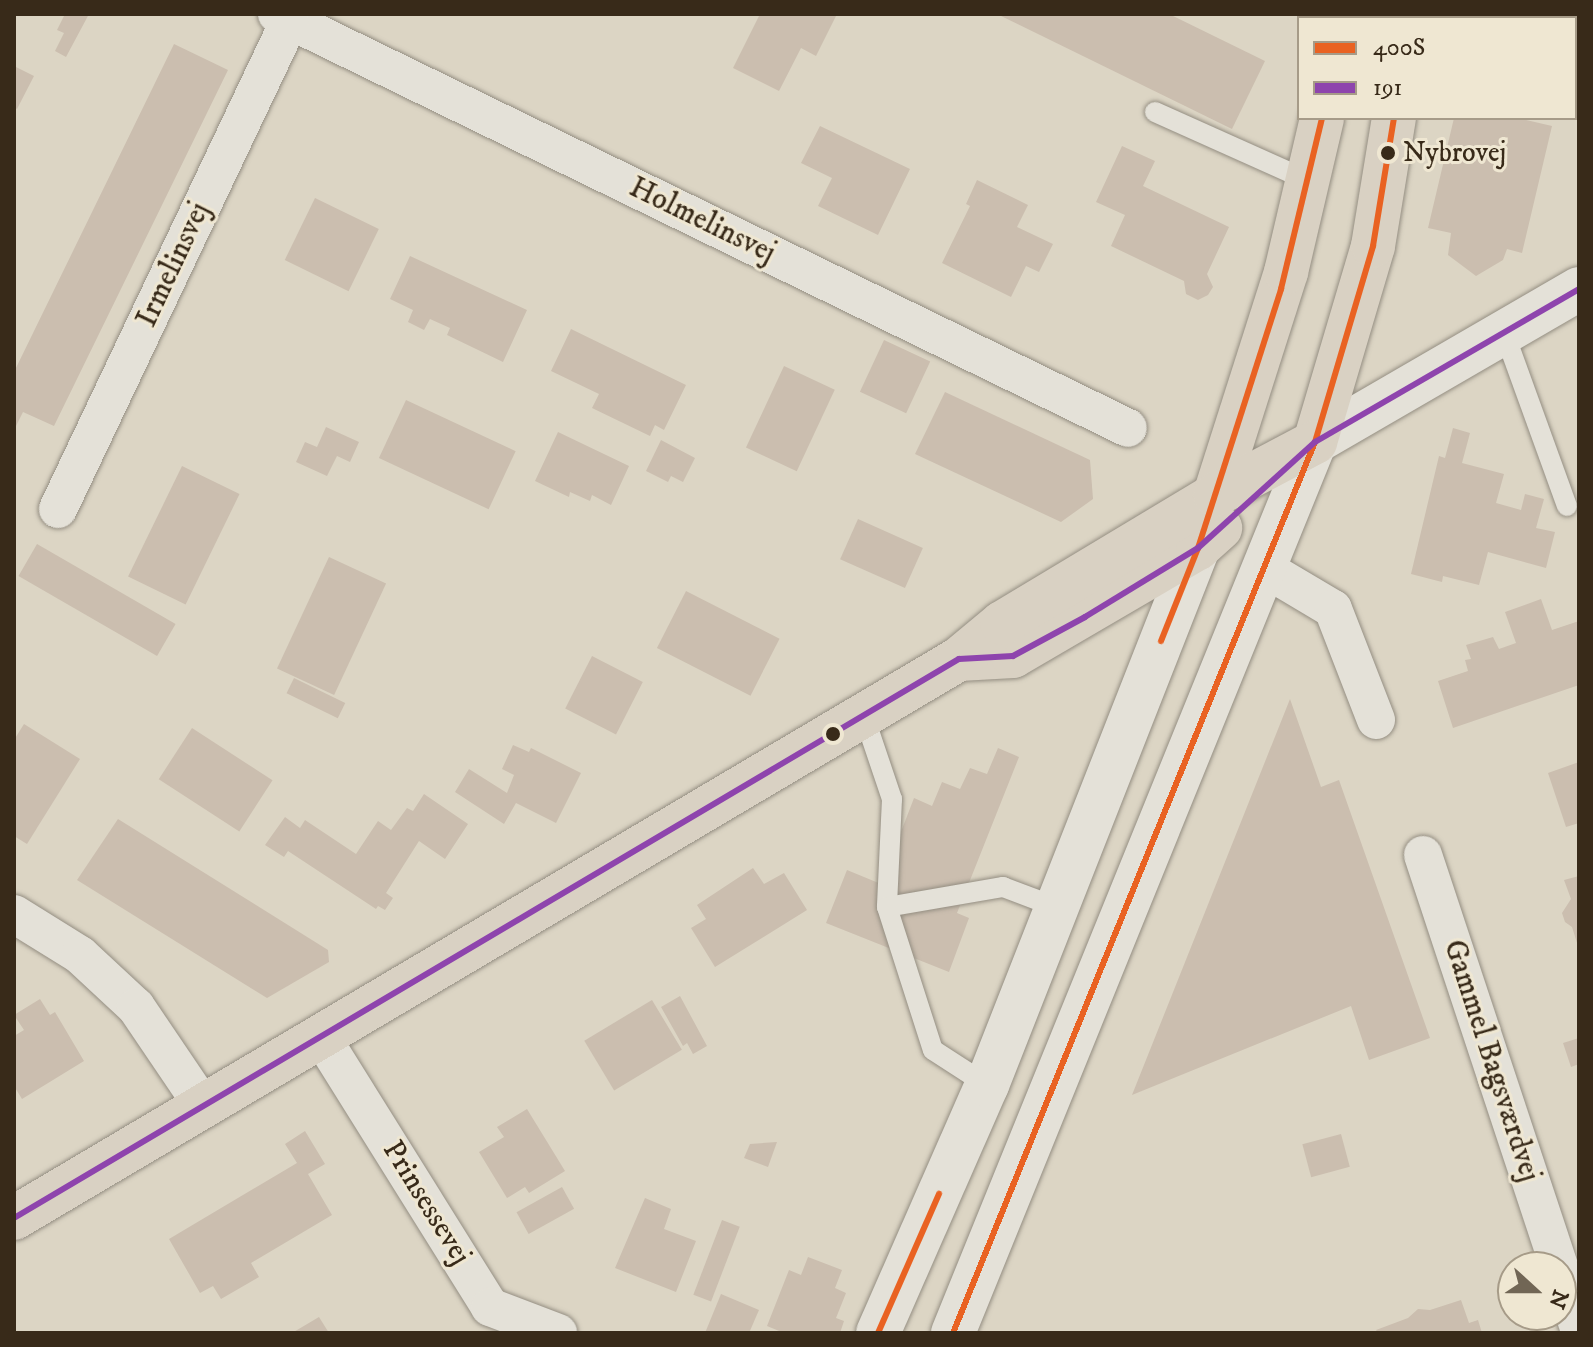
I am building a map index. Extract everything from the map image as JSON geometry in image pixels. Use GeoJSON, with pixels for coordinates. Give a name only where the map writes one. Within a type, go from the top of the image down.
{"type":"FeatureCollection","features":[{"type":"Feature","properties":{"kind":"main road"},"geometry":{"type":"LineString","coordinates":[[1198,548],[1281,289],[1322,120]]}},
{"type":"Feature","properties":{"kind":"main road"},"geometry":{"type":"LineString","coordinates":[[959,659],[1013,656],[1198,548],[1315,442],[1373,246],[1394,120]]}},
{"type":"Feature","properties":{"kind":"main road"},"geometry":{"type":"LineString","coordinates":[[14,1218],[959,659],[1002,623],[1215,495],[1315,442]]}},
{"type":"Feature","properties":{"kind":"street","name":"Holmelinsvej"},"geometry":{"type":"LineString","coordinates":[[283,17],[1128,428]]}},
{"type":"Feature","properties":{"kind":"street","name":"Irmelinsvej"},"geometry":{"type":"LineString","coordinates":[[58,509],[283,17]]}},
{"type":"Feature","properties":{"kind":"street"},"geometry":{"type":"LineString","coordinates":[[953,1333],[1315,442],[1579,289]]}},
{"type":"Feature","properties":{"kind":"street"},"geometry":{"type":"LineString","coordinates":[[878,1333],[987,1085],[1198,548]]}},
{"type":"Feature","properties":{"kind":"street"},"geometry":{"type":"LineString","coordinates":[[1264,568],[1333,609],[1376,720]]}},
{"type":"Feature","properties":{"kind":"street","name":"Gammel Bagsværdvej"},"geometry":{"type":"LineString","coordinates":[[1423,855],[1554,1251]]}},
{"type":"Feature","properties":{"kind":"street"},"geometry":{"type":"LineString","coordinates":[[14,914],[80,955],[136,1007],[203,1106]]}},
{"type":"Feature","properties":{"kind":"street","name":"Prinsessevej"},"geometry":{"type":"LineString","coordinates":[[322,1038],[490,1307],[558,1333]]}},
{"type":"Feature","properties":{"kind":"lane"},"geometry":{"type":"LineString","coordinates":[[1155,112],[1307,180]]}},
{"type":"Feature","properties":{"kind":"lane"},"geometry":{"type":"LineString","coordinates":[[1504,332],[1567,506]]}},
{"type":"Feature","properties":{"kind":"lane"},"geometry":{"type":"LineString","coordinates":[[864,716],[892,799],[887,907],[933,1050],[987,1085]]}},
{"type":"Feature","properties":{"kind":"lane"},"geometry":{"type":"LineString","coordinates":[[887,907],[1003,887],[1056,907]]}},
{"type":"Feature","properties":{"kind":"building"},"geometry":{"type":"Polygon","coordinates":[[[65,14],[89,14],[66,57],[55,51],[64,33],[57,30],[65,14]]]}},
{"type":"Feature","properties":{"kind":"building"},"geometry":{"type":"Polygon","coordinates":[[[760,14],[837,14],[816,56],[801,48],[779,91],[733,68],[760,14]]]}},
{"type":"Feature","properties":{"kind":"building"},"geometry":{"type":"Polygon","coordinates":[[[997,14],[1169,14],[1265,61],[1232,129],[997,14]]]}},
{"type":"Feature","properties":{"kind":"building"},"geometry":{"type":"Polygon","coordinates":[[[1494,14],[1559,14],[1559,16],[1494,14]]]}},
{"type":"Feature","properties":{"kind":"building"},"geometry":{"type":"Polygon","coordinates":[[[174,44],[228,70],[54,426],[23,412],[14,430],[14,372],[174,44]]]}},
{"type":"Feature","properties":{"kind":"building"},"geometry":{"type":"Polygon","coordinates":[[[14,66],[34,76],[17,109],[14,107],[14,66]]]}},
{"type":"Feature","properties":{"kind":"building"},"geometry":{"type":"Polygon","coordinates":[[[1454,120],[1526,120],[1552,126],[1522,253],[1507,249],[1503,260],[1476,276],[1448,255],[1451,233],[1428,228],[1454,120]]]}},
{"type":"Feature","properties":{"kind":"building"},"geometry":{"type":"Polygon","coordinates":[[[820,126],[910,169],[878,235],[818,206],[832,178],[801,163],[820,126]]]}},
{"type":"Feature","properties":{"kind":"building"},"geometry":{"type":"Polygon","coordinates":[[[1122,146],[1155,161],[1143,186],[1229,227],[1207,274],[1213,287],[1208,295],[1198,300],[1186,294],[1184,281],[1111,246],[1125,215],[1096,202],[1122,146]]]}},
{"type":"Feature","properties":{"kind":"building"},"geometry":{"type":"Polygon","coordinates":[[[977,180],[1028,205],[1017,227],[1053,244],[1039,272],[1026,266],[1011,297],[942,263],[970,206],[966,204],[977,180]]]}},
{"type":"Feature","properties":{"kind":"building"},"geometry":{"type":"Polygon","coordinates":[[[315,198],[379,229],[349,291],[285,260],[315,198]]]}},
{"type":"Feature","properties":{"kind":"building"},"geometry":{"type":"Polygon","coordinates":[[[410,256],[527,310],[503,362],[447,335],[450,328],[430,319],[424,330],[408,322],[413,310],[390,299],[410,256]]]}},
{"type":"Feature","properties":{"kind":"building"},"geometry":{"type":"Polygon","coordinates":[[[571,329],[686,385],[664,430],[655,425],[650,436],[592,408],[599,394],[551,371],[571,329]]]}},
{"type":"Feature","properties":{"kind":"building"},"geometry":{"type":"Polygon","coordinates":[[[884,340],[930,362],[906,413],[860,392],[884,340]]]}},
{"type":"Feature","properties":{"kind":"building"},"geometry":{"type":"Polygon","coordinates":[[[784,366],[835,390],[797,471],[746,448],[784,366]]]}},
{"type":"Feature","properties":{"kind":"building"},"geometry":{"type":"Polygon","coordinates":[[[945,392],[1090,460],[1093,499],[1061,522],[915,454],[945,392]]]}},
{"type":"Feature","properties":{"kind":"building"},"geometry":{"type":"Polygon","coordinates":[[[406,400],[516,451],[489,509],[379,458],[406,400]]]}},
{"type":"Feature","properties":{"kind":"building"},"geometry":{"type":"Polygon","coordinates":[[[326,427],[359,442],[350,462],[337,456],[327,476],[296,462],[305,442],[317,447],[326,427]]]}},
{"type":"Feature","properties":{"kind":"building"},"geometry":{"type":"Polygon","coordinates":[[[1453,428],[1470,433],[1462,463],[1504,474],[1496,503],[1521,510],[1525,494],[1544,499],[1536,528],[1555,532],[1546,568],[1488,552],[1479,585],[1443,576],[1442,582],[1411,574],[1439,456],[1445,458],[1453,428]]]}},
{"type":"Feature","properties":{"kind":"building"},"geometry":{"type":"Polygon","coordinates":[[[558,432],[629,466],[611,505],[592,495],[590,501],[570,492],[569,497],[535,481],[558,432]]]}},
{"type":"Feature","properties":{"kind":"building"},"geometry":{"type":"Polygon","coordinates":[[[661,440],[695,458],[683,482],[671,476],[668,482],[646,471],[661,440]]]}},
{"type":"Feature","properties":{"kind":"building"},"geometry":{"type":"Polygon","coordinates":[[[182,466],[240,494],[186,605],[128,577],[182,466]]]}},
{"type":"Feature","properties":{"kind":"building"},"geometry":{"type":"Polygon","coordinates":[[[858,519],[923,548],[905,588],[840,559],[858,519]]]}},
{"type":"Feature","properties":{"kind":"building"},"geometry":{"type":"Polygon","coordinates":[[[37,544],[176,624],[157,656],[18,576],[37,544]]]}},
{"type":"Feature","properties":{"kind":"building"},"geometry":{"type":"Polygon","coordinates":[[[329,557],[386,584],[334,695],[277,668],[329,557]]]}},
{"type":"Feature","properties":{"kind":"building"},"geometry":{"type":"Polygon","coordinates":[[[686,591],[780,639],[751,696],[657,648],[686,591]]]}},
{"type":"Feature","properties":{"kind":"building"},"geometry":{"type":"Polygon","coordinates":[[[1541,599],[1552,630],[1579,621],[1579,685],[1453,728],[1438,681],[1468,671],[1465,660],[1471,659],[1466,645],[1493,637],[1499,649],[1516,643],[1505,612],[1541,599]]]}},
{"type":"Feature","properties":{"kind":"building"},"geometry":{"type":"Polygon","coordinates":[[[592,656],[643,682],[616,734],[565,709],[592,656]]]}},
{"type":"Feature","properties":{"kind":"building"},"geometry":{"type":"Polygon","coordinates":[[[294,678],[345,703],[338,718],[287,693],[294,678]]]}},
{"type":"Feature","properties":{"kind":"building"},"geometry":{"type":"Polygon","coordinates":[[[1290,699],[1321,787],[1339,780],[1430,1038],[1369,1060],[1351,1006],[1132,1095],[1290,699]]]}},
{"type":"Feature","properties":{"kind":"building"},"geometry":{"type":"Polygon","coordinates":[[[24,724],[80,759],[27,844],[14,836],[14,740],[24,724]]]}},
{"type":"Feature","properties":{"kind":"building"},"geometry":{"type":"Polygon","coordinates":[[[192,728],[273,780],[239,831],[159,779],[192,728]]]}},
{"type":"Feature","properties":{"kind":"building"},"geometry":{"type":"Polygon","coordinates":[[[513,745],[529,752],[531,748],[581,773],[556,823],[516,803],[504,824],[455,792],[469,769],[507,793],[514,775],[502,769],[513,745]]]}},
{"type":"Feature","properties":{"kind":"building"},"geometry":{"type":"Polygon","coordinates":[[[998,748],[1019,757],[957,913],[969,918],[949,972],[826,923],[847,870],[881,884],[914,798],[932,806],[942,782],[960,789],[970,768],[987,774],[998,748]]]}},
{"type":"Feature","properties":{"kind":"building"},"geometry":{"type":"Polygon","coordinates":[[[1579,762],[1579,823],[1566,827],[1548,773],[1579,762]]]}},
{"type":"Feature","properties":{"kind":"building"},"geometry":{"type":"Polygon","coordinates":[[[424,794],[468,824],[445,859],[419,841],[386,893],[393,898],[385,910],[378,906],[376,909],[288,851],[284,857],[265,845],[285,817],[300,828],[305,820],[356,854],[378,821],[391,830],[407,808],[413,811],[424,794]]]}},
{"type":"Feature","properties":{"kind":"building"},"geometry":{"type":"Polygon","coordinates":[[[118,819],[328,950],[329,962],[267,998],[77,880],[118,819]]]}},
{"type":"Feature","properties":{"kind":"building"},"geometry":{"type":"Polygon","coordinates":[[[753,868],[764,884],[784,873],[807,910],[715,967],[691,928],[706,919],[697,905],[753,868]]]}},
{"type":"Feature","properties":{"kind":"building"},"geometry":{"type":"Polygon","coordinates":[[[1579,876],[1578,946],[1572,927],[1565,922],[1562,913],[1571,899],[1564,880],[1579,876]]]}},
{"type":"Feature","properties":{"kind":"building"},"geometry":{"type":"Polygon","coordinates":[[[680,996],[707,1046],[693,1054],[687,1043],[683,1046],[661,1007],[680,996]]]}},
{"type":"Feature","properties":{"kind":"building"},"geometry":{"type":"Polygon","coordinates":[[[40,999],[50,1015],[55,1012],[84,1061],[22,1099],[14,1086],[14,1036],[24,1030],[14,1015],[40,999]]]}},
{"type":"Feature","properties":{"kind":"building"},"geometry":{"type":"Polygon","coordinates":[[[652,1000],[682,1050],[614,1090],[584,1041],[652,1000]]]}},
{"type":"Feature","properties":{"kind":"building"},"geometry":{"type":"Polygon","coordinates":[[[1579,1038],[1579,1064],[1571,1067],[1563,1043],[1579,1038]]]}},
{"type":"Feature","properties":{"kind":"building"},"geometry":{"type":"Polygon","coordinates":[[[527,1109],[565,1171],[529,1193],[525,1187],[507,1198],[479,1152],[504,1137],[497,1127],[527,1109]]]}},
{"type":"Feature","properties":{"kind":"building"},"geometry":{"type":"Polygon","coordinates":[[[305,1131],[325,1164],[308,1174],[332,1215],[251,1263],[259,1277],[221,1299],[213,1286],[200,1293],[169,1239],[297,1163],[285,1144],[305,1131]]]}},
{"type":"Feature","properties":{"kind":"building"},"geometry":{"type":"Polygon","coordinates":[[[1341,1134],[1350,1167],[1311,1177],[1302,1144],[1341,1134]]]}},
{"type":"Feature","properties":{"kind":"building"},"geometry":{"type":"Polygon","coordinates":[[[777,1142],[768,1167],[744,1158],[750,1144],[777,1142]]]}},
{"type":"Feature","properties":{"kind":"building"},"geometry":{"type":"Polygon","coordinates":[[[562,1187],[574,1209],[529,1234],[517,1212],[562,1187]]]}},
{"type":"Feature","properties":{"kind":"building"},"geometry":{"type":"Polygon","coordinates":[[[645,1198],[671,1209],[664,1229],[696,1241],[676,1292],[615,1268],[645,1198]]]}},
{"type":"Feature","properties":{"kind":"building"},"geometry":{"type":"Polygon","coordinates":[[[722,1220],[740,1227],[711,1301],[693,1295],[722,1220]]]}},
{"type":"Feature","properties":{"kind":"building"},"geometry":{"type":"Polygon","coordinates":[[[808,1257],[842,1270],[835,1288],[846,1293],[836,1318],[844,1321],[840,1333],[784,1333],[767,1326],[789,1270],[801,1275],[808,1257]]]}},
{"type":"Feature","properties":{"kind":"building"},"geometry":{"type":"Polygon","coordinates":[[[721,1294],[759,1310],[749,1333],[705,1333],[721,1294]]]}},
{"type":"Feature","properties":{"kind":"building"},"geometry":{"type":"Polygon","coordinates":[[[1461,1300],[1469,1323],[1478,1320],[1482,1333],[1378,1333],[1376,1330],[1408,1318],[1418,1309],[1430,1310],[1461,1300]]]}},
{"type":"Feature","properties":{"kind":"building"},"geometry":{"type":"Polygon","coordinates":[[[319,1317],[329,1333],[292,1333],[319,1317]]]}},
{"type":"Feature","properties":{"kind":"transit line","name":"400S"},"geometry":{"type":"LineString","coordinates":[[1161,641],[1198,548],[1281,289],[1322,120]]}},
{"type":"Feature","properties":{"kind":"transit line","name":"400S"},"geometry":{"type":"LineString","coordinates":[[953,1333],[1315,442],[1373,246],[1394,120]]}},
{"type":"Feature","properties":{"kind":"transit line","name":"191"},"geometry":{"type":"LineString","coordinates":[[14,1218],[959,659],[1013,656],[1085,617],[1198,548],[1315,442],[1579,289]]}},
{"type":"Feature","properties":{"kind":"transit line","name":"400S"},"geometry":{"type":"LineString","coordinates":[[878,1333],[939,1194]]}},
{"type":"Feature","properties":{"kind":"place","name":"Nybrovej"},"geometry":{"type":"Point","coordinates":[1388,153]}}]}
